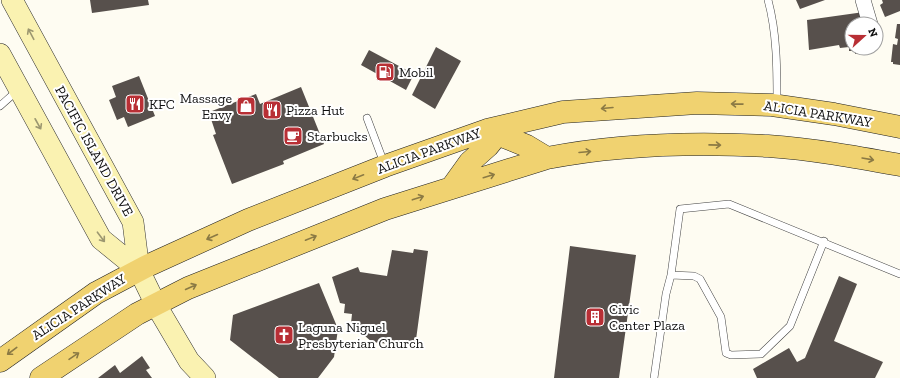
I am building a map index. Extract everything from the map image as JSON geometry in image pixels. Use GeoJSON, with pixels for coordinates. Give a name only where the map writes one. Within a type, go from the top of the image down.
{"type":"FeatureCollection","features":[{"type":"Feature","properties":{"kind":"main road","name":"PACIFIC ISLAND DRIVE"},"geometry":{"type":"LineString","coordinates":[[12,0],[133,222],[139,270]]}},
{"type":"Feature","properties":{"kind":"main road"},"geometry":{"type":"LineString","coordinates":[[0,54],[101,238],[139,270],[156,305],[189,361],[205,378]]}},
{"type":"Feature","properties":{"kind":"main road","name":"ALICIA PARKWAY"},"geometry":{"type":"LineString","coordinates":[[0,361],[96,293],[139,270],[248,220],[385,166],[496,130],[564,112],[696,103],[777,105],[900,127]]}},
{"type":"Feature","properties":{"kind":"main road"},"geometry":{"type":"LineString","coordinates":[[452,187],[496,130],[547,158]]}},
{"type":"Feature","properties":{"kind":"main road"},"geometry":{"type":"LineString","coordinates":[[41,378],[137,314],[188,288],[370,215],[452,187],[547,158],[570,153],[624,148],[705,144],[769,146],[835,154],[900,165]]}},
{"type":"Feature","properties":{"kind":"street"},"geometry":{"type":"LineString","coordinates":[[863,0],[868,16]]}},
{"type":"Feature","properties":{"kind":"lane"},"geometry":{"type":"LineString","coordinates":[[768,0],[775,45],[777,105]]}},
{"type":"Feature","properties":{"kind":"lane"},"geometry":{"type":"LineString","coordinates":[[0,106],[19,90]]}},
{"type":"Feature","properties":{"kind":"lane"},"geometry":{"type":"LineString","coordinates":[[367,118],[385,166]]}},
{"type":"Feature","properties":{"kind":"lane"},"geometry":{"type":"LineString","coordinates":[[654,378],[666,294],[671,275],[679,212],[684,208],[730,204],[824,241],[900,274]]}},
{"type":"Feature","properties":{"kind":"lane"},"geometry":{"type":"LineString","coordinates":[[671,275],[694,276],[700,279],[721,317],[726,353],[732,355],[761,354],[790,326],[824,241]]}},
{"type":"Feature","properties":{"kind":"building"},"geometry":{"type":"Polygon","coordinates":[[[90,0],[148,0],[149,5],[92,13],[90,0]]]}},
{"type":"Feature","properties":{"kind":"building"},"geometry":{"type":"Polygon","coordinates":[[[796,0],[825,0],[800,9],[796,0]]]}},
{"type":"Feature","properties":{"kind":"building"},"geometry":{"type":"Polygon","coordinates":[[[882,0],[900,0],[900,11],[885,17],[880,5],[883,3],[882,0]]]}},
{"type":"Feature","properties":{"kind":"building"},"geometry":{"type":"Polygon","coordinates":[[[864,12],[864,16],[844,16],[844,48],[840,48],[839,45],[809,50],[807,20],[864,12]]]}},
{"type":"Feature","properties":{"kind":"building"},"geometry":{"type":"Polygon","coordinates":[[[897,24],[900,24],[900,65],[893,64],[893,62],[891,62],[893,44],[897,45],[898,39],[895,38],[897,24]]]}},
{"type":"Feature","properties":{"kind":"building"},"geometry":{"type":"Polygon","coordinates":[[[436,47],[461,61],[435,109],[412,95],[436,47]]]}},
{"type":"Feature","properties":{"kind":"building"},"geometry":{"type":"Polygon","coordinates":[[[369,50],[414,74],[406,90],[361,65],[369,50]]]}},
{"type":"Feature","properties":{"kind":"building"},"geometry":{"type":"Polygon","coordinates":[[[139,76],[155,116],[128,127],[124,117],[117,120],[109,100],[116,97],[112,86],[139,76]]]}},
{"type":"Feature","properties":{"kind":"building"},"geometry":{"type":"Polygon","coordinates":[[[301,87],[324,144],[283,161],[284,164],[232,184],[213,135],[216,134],[211,119],[214,118],[212,111],[256,94],[260,104],[301,87]]]}},
{"type":"Feature","properties":{"kind":"building","name":"Civic Center Plaza"},"geometry":{"type":"Polygon","coordinates":[[[570,246],[636,255],[619,378],[554,378],[570,246]]]}},
{"type":"Feature","properties":{"kind":"building"},"geometry":{"type":"Polygon","coordinates":[[[414,249],[428,251],[415,347],[372,342],[365,336],[370,329],[369,327],[351,323],[352,314],[344,313],[345,304],[340,303],[332,277],[358,267],[360,272],[387,276],[392,250],[413,253],[414,249]]]}},
{"type":"Feature","properties":{"kind":"building"},"geometry":{"type":"Polygon","coordinates":[[[839,276],[857,284],[834,341],[883,362],[875,378],[757,378],[753,369],[789,348],[797,362],[805,358],[839,276]]]}},
{"type":"Feature","properties":{"kind":"building","name":"Laguna Niguel Presbyterian Church"},"geometry":{"type":"Polygon","coordinates":[[[319,283],[338,329],[334,357],[318,378],[279,378],[230,340],[233,315],[319,283]]]}},
{"type":"Feature","properties":{"kind":"building"},"geometry":{"type":"Polygon","coordinates":[[[142,356],[150,368],[146,370],[152,378],[98,378],[115,365],[120,373],[142,356]]]}},
{"type":"Feature","properties":{"kind":"place","name":"Mobil"},"geometry":{"type":"Point","coordinates":[385,72]}},
{"type":"Feature","properties":{"kind":"place","name":"KFC"},"geometry":{"type":"Point","coordinates":[135,104]}},
{"type":"Feature","properties":{"kind":"place","name":"Massage Envy"},"geometry":{"type":"Point","coordinates":[246,106]}},
{"type":"Feature","properties":{"kind":"place","name":"Pizza Hut"},"geometry":{"type":"Point","coordinates":[272,110]}},
{"type":"Feature","properties":{"kind":"place","name":"Starbucks"},"geometry":{"type":"Point","coordinates":[293,136]}},
{"type":"Feature","properties":{"kind":"place","name":"Civic Center Plaza"},"geometry":{"type":"Point","coordinates":[595,317]}},
{"type":"Feature","properties":{"kind":"place","name":"Laguna Niguel Presbyterian Church"},"geometry":{"type":"Point","coordinates":[284,335]}}]}
